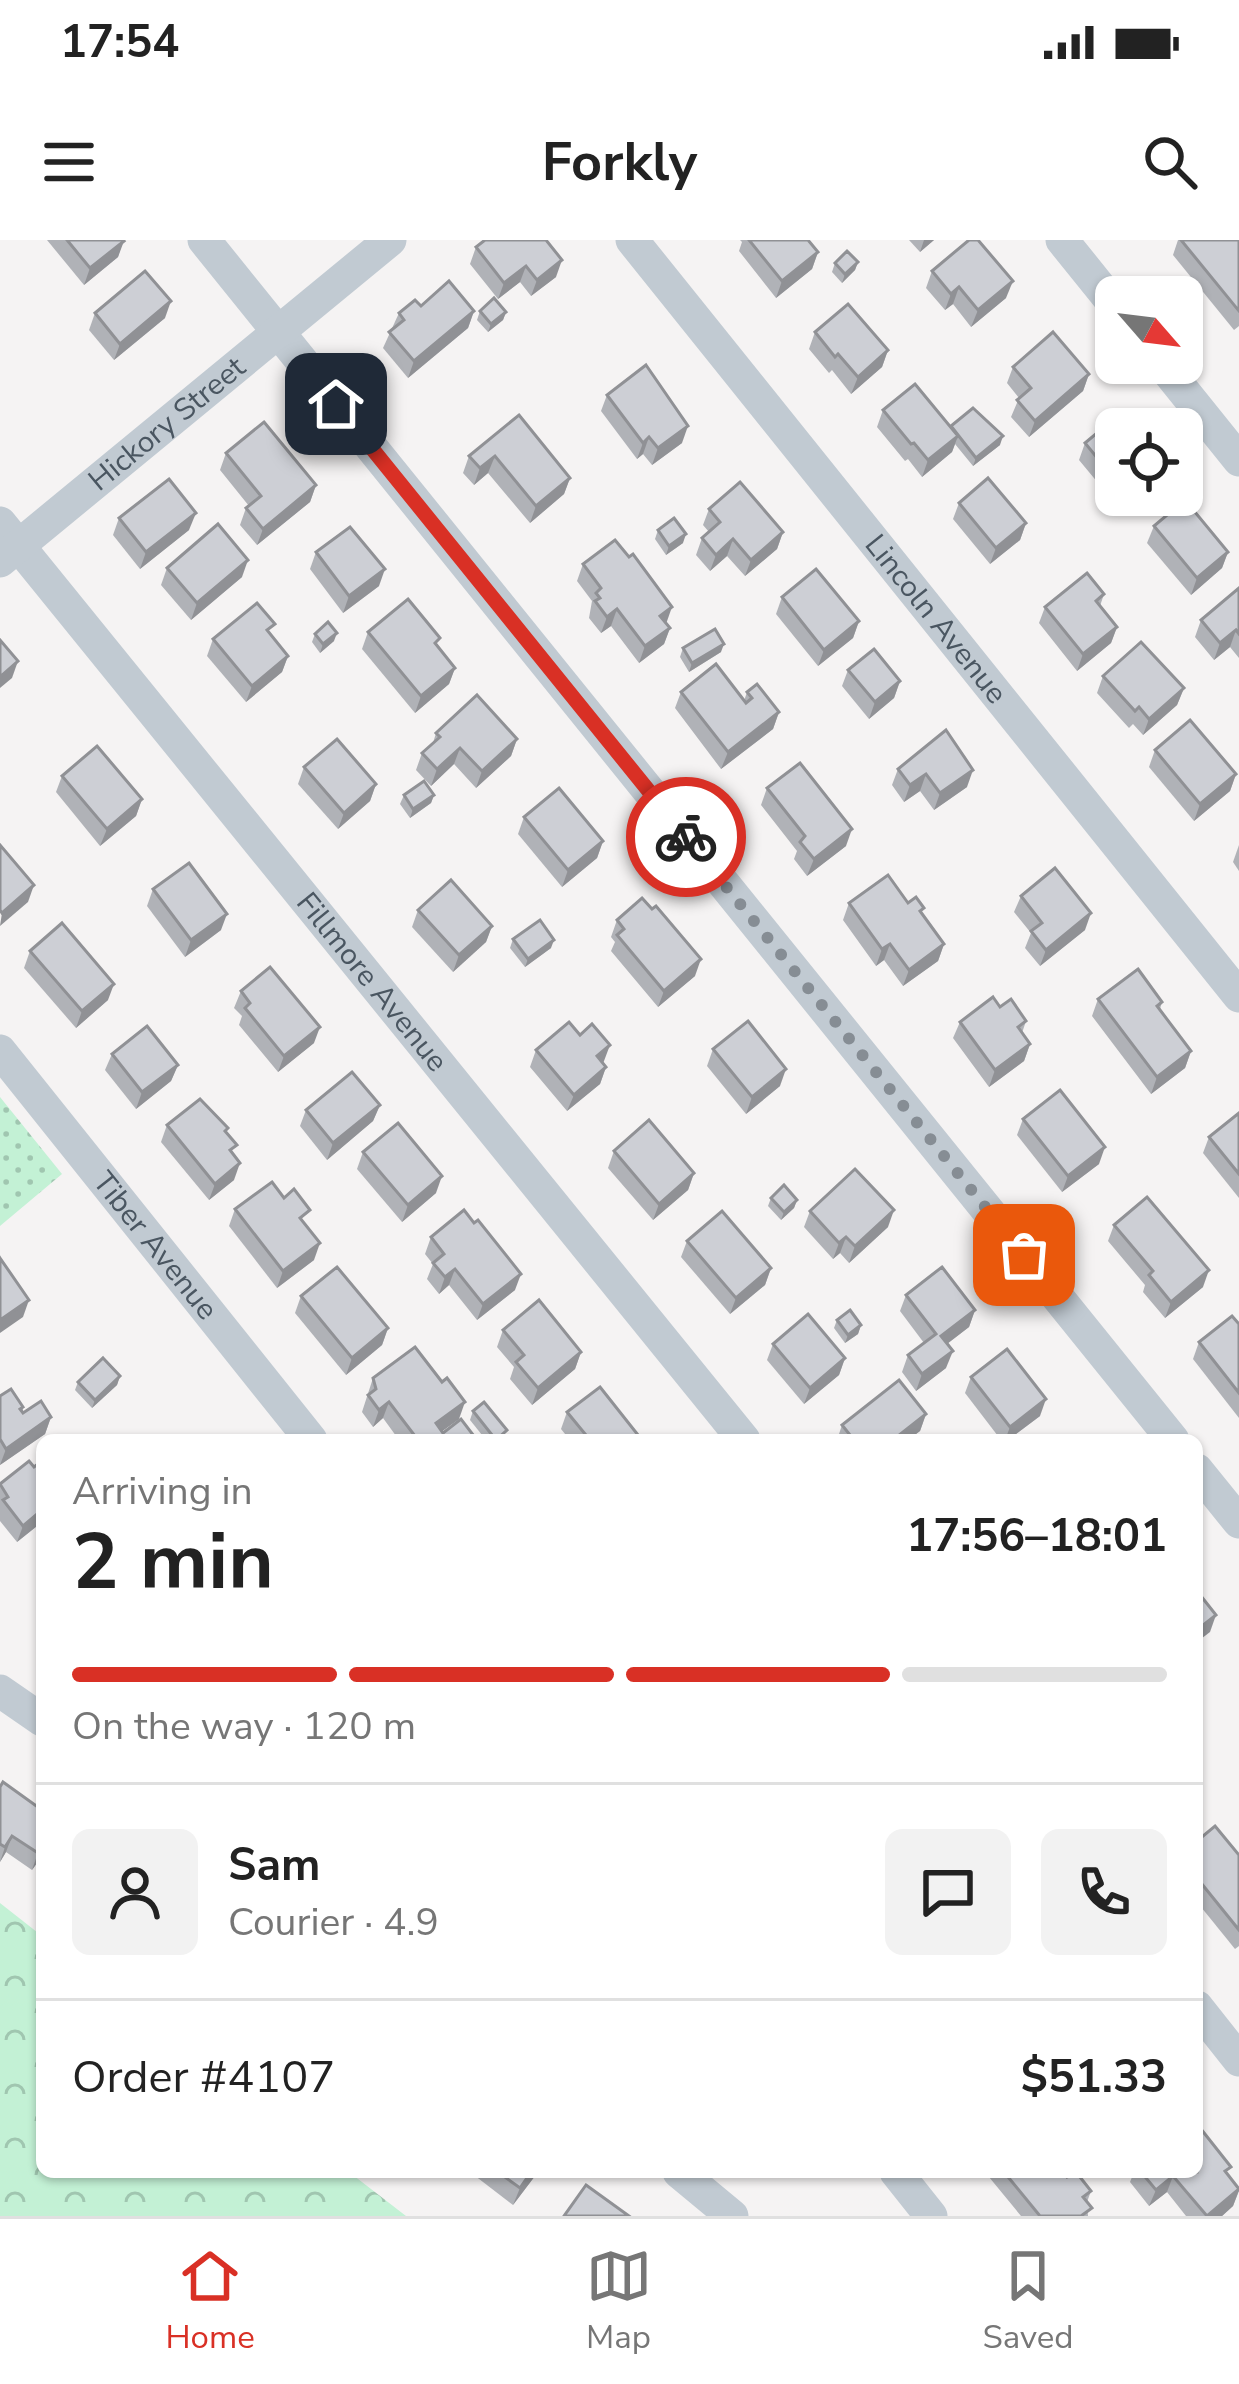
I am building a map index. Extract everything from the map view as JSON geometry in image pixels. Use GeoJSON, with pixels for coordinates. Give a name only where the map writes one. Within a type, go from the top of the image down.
{"type":"FeatureCollection","features":[{"type":"Feature","properties":{"kind":"street"},"geometry":{"type":"LineString","coordinates":[[204,240],[1168,1434]]}},
{"type":"Feature","properties":{"kind":"street","name":"Hickory Street"},"geometry":{"type":"LineString","coordinates":[[6,543],[390,240]]}},
{"type":"Feature","properties":{"kind":"street","name":"Lincoln Avenue"},"geometry":{"type":"LineString","coordinates":[[632,240],[1239,997]]}},
{"type":"Feature","properties":{"kind":"street"},"geometry":{"type":"LineString","coordinates":[[1062,240],[1095,281]]}},
{"type":"Feature","properties":{"kind":"street"},"geometry":{"type":"LineString","coordinates":[[1178,384],[1239,460]]}},
{"type":"Feature","properties":{"kind":"street","name":"Fillmore Avenue"},"geometry":{"type":"LineString","coordinates":[[6,543],[739,1434]]}},
{"type":"Feature","properties":{"kind":"street","name":"Tiber Avenue"},"geometry":{"type":"LineString","coordinates":[[0,1051],[306,1434]]}},
{"type":"Feature","properties":{"kind":"street"},"geometry":{"type":"LineString","coordinates":[[1203,1477],[1239,1522]]}},
{"type":"Feature","properties":{"kind":"street"},"geometry":{"type":"LineString","coordinates":[[0,1691],[36,1716]]}},
{"type":"Feature","properties":{"kind":"street"},"geometry":{"type":"LineString","coordinates":[[1203,2015],[1239,2060]]}},
{"type":"Feature","properties":{"kind":"street"},"geometry":{"type":"LineString","coordinates":[[686,2178],[732,2216]]}},
{"type":"Feature","properties":{"kind":"street"},"geometry":{"type":"LineString","coordinates":[[901,2178],[931,2216]]}},
{"type":"Feature","properties":{"kind":"green space"},"geometry":{"type":"Polygon","coordinates":[[[0,1097],[62,1174],[0,1226],[0,1097]]]}},
{"type":"Feature","properties":{"kind":"green space"},"geometry":{"type":"Polygon","coordinates":[[[0,1903],[36,1931],[36,2178],[357,2178],[406,2216],[0,2216],[0,1903]]]}},
{"type":"Feature","properties":{"kind":"building"},"geometry":{"type":"Polygon","coordinates":[[[67,240],[123,240],[124,241],[90,268],[67,240]]]}},
{"type":"Feature","properties":{"kind":"building"},"geometry":{"type":"Polygon","coordinates":[[[485,240],[546,240],[562,260],[537,280],[526,266],[504,283],[476,247],[485,240]]]}},
{"type":"Feature","properties":{"kind":"building"},"geometry":{"type":"Polygon","coordinates":[[[749,240],[808,240],[818,252],[782,281],[749,240]]]}},
{"type":"Feature","properties":{"kind":"building"},"geometry":{"type":"Polygon","coordinates":[[[969,240],[978,240],[1013,281],[978,310],[959,287],[951,294],[932,271],[969,240]]]}},
{"type":"Feature","properties":{"kind":"building"},"geometry":{"type":"Polygon","coordinates":[[[1181,240],[1239,240],[1239,311],[1181,240]]]}},
{"type":"Feature","properties":{"kind":"building"},"geometry":{"type":"Polygon","coordinates":[[[847,251],[858,262],[845,274],[835,263],[847,251]]]}},
{"type":"Feature","properties":{"kind":"building"},"geometry":{"type":"Polygon","coordinates":[[[145,271],[171,301],[120,344],[95,313],[145,271]]]}},
{"type":"Feature","properties":{"kind":"building"},"geometry":{"type":"Polygon","coordinates":[[[449,281],[474,311],[414,361],[389,332],[404,320],[399,313],[415,300],[421,306],[449,281]]]}},
{"type":"Feature","properties":{"kind":"building"},"geometry":{"type":"Polygon","coordinates":[[[494,298],[506,312],[491,324],[480,311],[494,298]]]}},
{"type":"Feature","properties":{"kind":"building"},"geometry":{"type":"Polygon","coordinates":[[[848,304],[888,350],[858,377],[815,332],[848,304]]]}},
{"type":"Feature","properties":{"kind":"building"},"geometry":{"type":"Polygon","coordinates":[[[1053,332],[1089,374],[1035,421],[1017,400],[1031,388],[1013,367],[1053,332]]]}},
{"type":"Feature","properties":{"kind":"building"},"geometry":{"type":"Polygon","coordinates":[[[646,365],[688,426],[658,448],[649,437],[643,443],[607,395],[646,365]]]}},
{"type":"Feature","properties":{"kind":"building"},"geometry":{"type":"Polygon","coordinates":[[[915,384],[958,436],[928,460],[883,410],[915,384]]]}},
{"type":"Feature","properties":{"kind":"building"},"geometry":{"type":"Polygon","coordinates":[[[973,408],[1003,436],[976,458],[951,426],[973,408]]]}},
{"type":"Feature","properties":{"kind":"building"},"geometry":{"type":"Polygon","coordinates":[[[519,415],[570,478],[536,506],[495,456],[480,468],[469,456],[519,415]]]}},
{"type":"Feature","properties":{"kind":"building"},"geometry":{"type":"Polygon","coordinates":[[[264,422],[316,485],[263,529],[246,508],[261,496],[226,453],[264,422]]]}},
{"type":"Feature","properties":{"kind":"building"},"geometry":{"type":"Polygon","coordinates":[[[1095,435],[1095,455],[1085,443],[1095,435]]]}},
{"type":"Feature","properties":{"kind":"building"},"geometry":{"type":"Polygon","coordinates":[[[988,478],[1026,523],[996,548],[959,503],[988,478]]]}},
{"type":"Feature","properties":{"kind":"building"},"geometry":{"type":"Polygon","coordinates":[[[169,479],[196,513],[146,552],[119,518],[169,479]]]}},
{"type":"Feature","properties":{"kind":"building"},"geometry":{"type":"Polygon","coordinates":[[[740,482],[783,532],[751,560],[733,539],[716,555],[702,538],[720,522],[709,509],[740,482]]]}},
{"type":"Feature","properties":{"kind":"building"},"geometry":{"type":"Polygon","coordinates":[[[1166,516],[1198,516],[1228,552],[1197,578],[1154,526],[1166,516]]]}},
{"type":"Feature","properties":{"kind":"building"},"geometry":{"type":"Polygon","coordinates":[[[674,518],[686,534],[669,546],[658,530],[674,518]]]}},
{"type":"Feature","properties":{"kind":"building"},"geometry":{"type":"Polygon","coordinates":[[[218,524],[248,560],[197,603],[167,568],[218,524]]]}},
{"type":"Feature","properties":{"kind":"building"},"geometry":{"type":"Polygon","coordinates":[[[350,527],[385,569],[349,596],[316,552],[350,527]]]}},
{"type":"Feature","properties":{"kind":"building"},"geometry":{"type":"Polygon","coordinates":[[[615,540],[629,557],[633,554],[672,607],[660,616],[670,628],[645,646],[617,609],[607,617],[595,601],[601,588],[583,564],[615,540]]]}},
{"type":"Feature","properties":{"kind":"building"},"geometry":{"type":"Polygon","coordinates":[[[816,569],[859,621],[824,650],[782,597],[816,569]]]}},
{"type":"Feature","properties":{"kind":"building"},"geometry":{"type":"Polygon","coordinates":[[[1087,573],[1104,594],[1096,601],[1117,627],[1083,654],[1045,607],[1087,573]]]}},
{"type":"Feature","properties":{"kind":"building"},"geometry":{"type":"Polygon","coordinates":[[[1239,588],[1239,634],[1236,630],[1220,643],[1201,620],[1239,588]]]}},
{"type":"Feature","properties":{"kind":"building"},"geometry":{"type":"Polygon","coordinates":[[[408,599],[440,638],[435,643],[455,668],[421,696],[368,632],[408,599]]]}},
{"type":"Feature","properties":{"kind":"building"},"geometry":{"type":"Polygon","coordinates":[[[257,603],[275,624],[267,630],[288,656],[252,686],[213,639],[257,603]]]}},
{"type":"Feature","properties":{"kind":"building"},"geometry":{"type":"Polygon","coordinates":[[[328,622],[337,633],[323,644],[315,634],[328,622]]]}},
{"type":"Feature","properties":{"kind":"building"},"geometry":{"type":"Polygon","coordinates":[[[715,629],[724,644],[692,663],[683,648],[715,629]]]}},
{"type":"Feature","properties":{"kind":"building"},"geometry":{"type":"Polygon","coordinates":[[[0,640],[18,661],[0,677],[0,640]]]}},
{"type":"Feature","properties":{"kind":"building"},"geometry":{"type":"Polygon","coordinates":[[[1141,642],[1184,688],[1149,719],[1139,707],[1135,711],[1103,676],[1141,642]]]}},
{"type":"Feature","properties":{"kind":"building"},"geometry":{"type":"Polygon","coordinates":[[[874,649],[900,681],[875,702],[848,670],[874,649]]]}},
{"type":"Feature","properties":{"kind":"building"},"geometry":{"type":"Polygon","coordinates":[[[716,664],[746,703],[752,698],[747,692],[757,684],[779,712],[728,752],[681,692],[716,664]]]}},
{"type":"Feature","properties":{"kind":"building"},"geometry":{"type":"Polygon","coordinates":[[[477,695],[517,739],[482,771],[460,748],[437,769],[422,753],[440,737],[436,733],[477,695]]]}},
{"type":"Feature","properties":{"kind":"building"},"geometry":{"type":"Polygon","coordinates":[[[1190,720],[1236,774],[1200,804],[1155,750],[1190,720]]]}},
{"type":"Feature","properties":{"kind":"building"},"geometry":{"type":"Polygon","coordinates":[[[946,730],[973,770],[940,793],[926,774],[910,785],[898,769],[946,730]]]}},
{"type":"Feature","properties":{"kind":"building"},"geometry":{"type":"Polygon","coordinates":[[[337,739],[376,784],[344,813],[304,767],[337,739]]]}},
{"type":"Feature","properties":{"kind":"building"},"geometry":{"type":"Polygon","coordinates":[[[97,746],[142,799],[107,829],[62,776],[97,746]]]}},
{"type":"Feature","properties":{"kind":"building"},"geometry":{"type":"Polygon","coordinates":[[[800,763],[852,829],[814,859],[800,842],[805,836],[767,788],[800,763]]]}},
{"type":"Feature","properties":{"kind":"building"},"geometry":{"type":"Polygon","coordinates":[[[424,781],[434,795],[413,809],[404,795],[424,781]]]}},
{"type":"Feature","properties":{"kind":"building"},"geometry":{"type":"Polygon","coordinates":[[[559,788],[603,841],[568,870],[524,817],[559,788]]]}},
{"type":"Feature","properties":{"kind":"building"},"geometry":{"type":"Polygon","coordinates":[[[0,845],[34,885],[2,913],[0,910],[0,845]]]}},
{"type":"Feature","properties":{"kind":"building"},"geometry":{"type":"Polygon","coordinates":[[[189,863],[227,914],[191,940],[153,889],[189,863]]]}},
{"type":"Feature","properties":{"kind":"building"},"geometry":{"type":"Polygon","coordinates":[[[1055,868],[1091,913],[1046,950],[1031,931],[1042,923],[1021,896],[1055,868]]]}},
{"type":"Feature","properties":{"kind":"building"},"geometry":{"type":"Polygon","coordinates":[[[888,875],[908,903],[916,897],[924,908],[920,911],[944,944],[909,970],[890,944],[882,949],[849,903],[888,875]]]}},
{"type":"Feature","properties":{"kind":"building"},"geometry":{"type":"Polygon","coordinates":[[[451,880],[492,926],[459,955],[418,910],[451,880]]]}},
{"type":"Feature","properties":{"kind":"building"},"geometry":{"type":"Polygon","coordinates":[[[642,898],[652,909],[656,906],[701,959],[664,991],[617,935],[624,929],[617,920],[642,898]]]}},
{"type":"Feature","properties":{"kind":"building"},"geometry":{"type":"Polygon","coordinates":[[[540,920],[554,940],[528,959],[513,939],[540,920]]]}},
{"type":"Feature","properties":{"kind":"building"},"geometry":{"type":"Polygon","coordinates":[[[62,923],[114,984],[82,1011],[30,951],[62,923]]]}},
{"type":"Feature","properties":{"kind":"building"},"geometry":{"type":"Polygon","coordinates":[[[270,967],[320,1027],[284,1056],[245,1008],[250,1003],[241,991],[270,967]]]}},
{"type":"Feature","properties":{"kind":"building"},"geometry":{"type":"Polygon","coordinates":[[[1138,969],[1162,1002],[1157,1006],[1191,1051],[1157,1077],[1098,999],[1138,969]]]}},
{"type":"Feature","properties":{"kind":"building"},"geometry":{"type":"Polygon","coordinates":[[[993,997],[1000,1007],[1011,999],[1026,1021],[1018,1027],[1030,1044],[995,1070],[960,1022],[993,997]]]}},
{"type":"Feature","properties":{"kind":"building"},"geometry":{"type":"Polygon","coordinates":[[[748,1021],[786,1069],[752,1097],[713,1049],[748,1021]]]}},
{"type":"Feature","properties":{"kind":"building"},"geometry":{"type":"Polygon","coordinates":[[[569,1022],[580,1035],[592,1024],[610,1045],[597,1056],[606,1067],[574,1095],[536,1050],[569,1022]]]}},
{"type":"Feature","properties":{"kind":"building"},"geometry":{"type":"Polygon","coordinates":[[[147,1026],[178,1065],[142,1092],[112,1054],[147,1026]]]}},
{"type":"Feature","properties":{"kind":"building"},"geometry":{"type":"Polygon","coordinates":[[[352,1072],[380,1105],[333,1143],[306,1110],[352,1072]]]}},
{"type":"Feature","properties":{"kind":"building"},"geometry":{"type":"Polygon","coordinates":[[[1060,1090],[1105,1147],[1068,1176],[1023,1119],[1060,1090]]]}},
{"type":"Feature","properties":{"kind":"building"},"geometry":{"type":"Polygon","coordinates":[[[200,1099],[228,1128],[225,1131],[237,1145],[230,1150],[240,1163],[215,1184],[167,1125],[200,1099]]]}},
{"type":"Feature","properties":{"kind":"building"},"geometry":{"type":"Polygon","coordinates":[[[1239,1113],[1239,1174],[1209,1137],[1239,1113]]]}},
{"type":"Feature","properties":{"kind":"building"},"geometry":{"type":"Polygon","coordinates":[[[649,1120],[694,1173],[659,1204],[614,1151],[649,1120]]]}},
{"type":"Feature","properties":{"kind":"building"},"geometry":{"type":"Polygon","coordinates":[[[398,1123],[442,1176],[408,1205],[363,1152],[398,1123]]]}},
{"type":"Feature","properties":{"kind":"building"},"geometry":{"type":"Polygon","coordinates":[[[855,1169],[894,1210],[855,1246],[846,1237],[839,1243],[810,1211],[855,1169]]]}},
{"type":"Feature","properties":{"kind":"building"},"geometry":{"type":"Polygon","coordinates":[[[272,1182],[284,1198],[294,1189],[310,1210],[300,1218],[320,1243],[283,1271],[235,1209],[272,1182]]]}},
{"type":"Feature","properties":{"kind":"building"},"geometry":{"type":"Polygon","coordinates":[[[784,1185],[797,1200],[784,1212],[771,1198],[784,1185]]]}},
{"type":"Feature","properties":{"kind":"building"},"geometry":{"type":"Polygon","coordinates":[[[1147,1197],[1209,1270],[1171,1302],[1149,1275],[1153,1271],[1114,1225],[1147,1197]]]}},
{"type":"Feature","properties":{"kind":"building"},"geometry":{"type":"Polygon","coordinates":[[[464,1210],[474,1223],[478,1220],[521,1274],[483,1304],[455,1269],[445,1277],[433,1263],[444,1254],[431,1237],[464,1210]]]}},
{"type":"Feature","properties":{"kind":"building"},"geometry":{"type":"Polygon","coordinates":[[[722,1211],[771,1268],[736,1298],[687,1241],[722,1211]]]}},
{"type":"Feature","properties":{"kind":"building"},"geometry":{"type":"Polygon","coordinates":[[[0,1258],[29,1300],[0,1320],[0,1258]]]}},
{"type":"Feature","properties":{"kind":"building"},"geometry":{"type":"Polygon","coordinates":[[[337,1267],[388,1328],[352,1358],[301,1296],[337,1267]]]}},
{"type":"Feature","properties":{"kind":"building"},"geometry":{"type":"Polygon","coordinates":[[[942,1267],[975,1310],[941,1336],[953,1351],[922,1374],[908,1355],[936,1334],[906,1295],[942,1267]]]}},
{"type":"Feature","properties":{"kind":"building"},"geometry":{"type":"Polygon","coordinates":[[[539,1300],[581,1352],[538,1388],[516,1362],[524,1355],[503,1330],[539,1300]]]}},
{"type":"Feature","properties":{"kind":"building"},"geometry":{"type":"Polygon","coordinates":[[[850,1310],[861,1325],[848,1335],[837,1320],[850,1310]]]}},
{"type":"Feature","properties":{"kind":"building"},"geometry":{"type":"Polygon","coordinates":[[[808,1314],[845,1358],[810,1388],[773,1344],[808,1314]]]}},
{"type":"Feature","properties":{"kind":"building"},"geometry":{"type":"Polygon","coordinates":[[[1232,1316],[1239,1324],[1239,1393],[1199,1342],[1232,1316]]]}},
{"type":"Feature","properties":{"kind":"building"},"geometry":{"type":"Polygon","coordinates":[[[415,1347],[465,1402],[436,1423],[443,1433],[461,1419],[472,1434],[413,1434],[389,1402],[379,1410],[368,1395],[376,1389],[373,1378],[415,1347]]]}},
{"type":"Feature","properties":{"kind":"building"},"geometry":{"type":"Polygon","coordinates":[[[1007,1349],[1046,1399],[1010,1427],[971,1377],[1007,1349]]]}},
{"type":"Feature","properties":{"kind":"building"},"geometry":{"type":"Polygon","coordinates":[[[103,1358],[120,1376],[95,1400],[78,1382],[103,1358]]]}},
{"type":"Feature","properties":{"kind":"building"},"geometry":{"type":"Polygon","coordinates":[[[899,1380],[926,1414],[901,1434],[849,1434],[842,1425],[899,1380]]]}},
{"type":"Feature","properties":{"kind":"building"},"geometry":{"type":"Polygon","coordinates":[[[600,1387],[637,1434],[585,1434],[567,1412],[600,1387]]]}},
{"type":"Feature","properties":{"kind":"building"},"geometry":{"type":"Polygon","coordinates":[[[11,1389],[23,1413],[41,1401],[51,1417],[6,1449],[0,1439],[0,1396],[11,1389]]]}},
{"type":"Feature","properties":{"kind":"building"},"geometry":{"type":"Polygon","coordinates":[[[484,1402],[507,1430],[491,1434],[473,1411],[484,1402]]]}},
{"type":"Feature","properties":{"kind":"building"},"geometry":{"type":"Polygon","coordinates":[[[29,1461],[36,1466],[36,1515],[23,1526],[3,1500],[8,1497],[0,1484],[29,1461]]]}},
{"type":"Feature","properties":{"kind":"building"},"geometry":{"type":"Polygon","coordinates":[[[1203,1599],[1216,1615],[1203,1625],[1203,1599]]]}},
{"type":"Feature","properties":{"kind":"building"},"geometry":{"type":"Polygon","coordinates":[[[3,1782],[36,1806],[36,1852],[12,1836],[5,1847],[0,1844],[3,1782]]]}},
{"type":"Feature","properties":{"kind":"building"},"geometry":{"type":"Polygon","coordinates":[[[1215,1826],[1239,1855],[1239,1930],[1203,1885],[1203,1836],[1215,1826]]]}},
{"type":"Feature","properties":{"kind":"building"},"geometry":{"type":"Polygon","coordinates":[[[1203,2132],[1231,2167],[1225,2171],[1239,2189],[1207,2216],[1175,2178],[1203,2178],[1203,2132]]]}},
{"type":"Feature","properties":{"kind":"building"},"geometry":{"type":"Polygon","coordinates":[[[506,2178],[527,2178],[520,2188],[506,2178]]]}},
{"type":"Feature","properties":{"kind":"building"},"geometry":{"type":"Polygon","coordinates":[[[1009,2178],[1081,2178],[1091,2191],[1083,2197],[1092,2208],[1081,2216],[1040,2216],[1009,2178]]]}},
{"type":"Feature","properties":{"kind":"building"},"geometry":{"type":"Polygon","coordinates":[[[1146,2178],[1171,2178],[1156,2190],[1146,2178]]]}},
{"type":"Feature","properties":{"kind":"building"},"geometry":{"type":"Polygon","coordinates":[[[586,2185],[629,2216],[564,2216],[586,2185]]]}},
{"type":"Feature","properties":{"kind":"way so far"},"geometry":{"type":"LineString","coordinates":[[686,837],[1024,1255]]}},
{"type":"Feature","properties":{"kind":"route"},"geometry":{"type":"LineString","coordinates":[[336,404],[686,837]]}}]}
